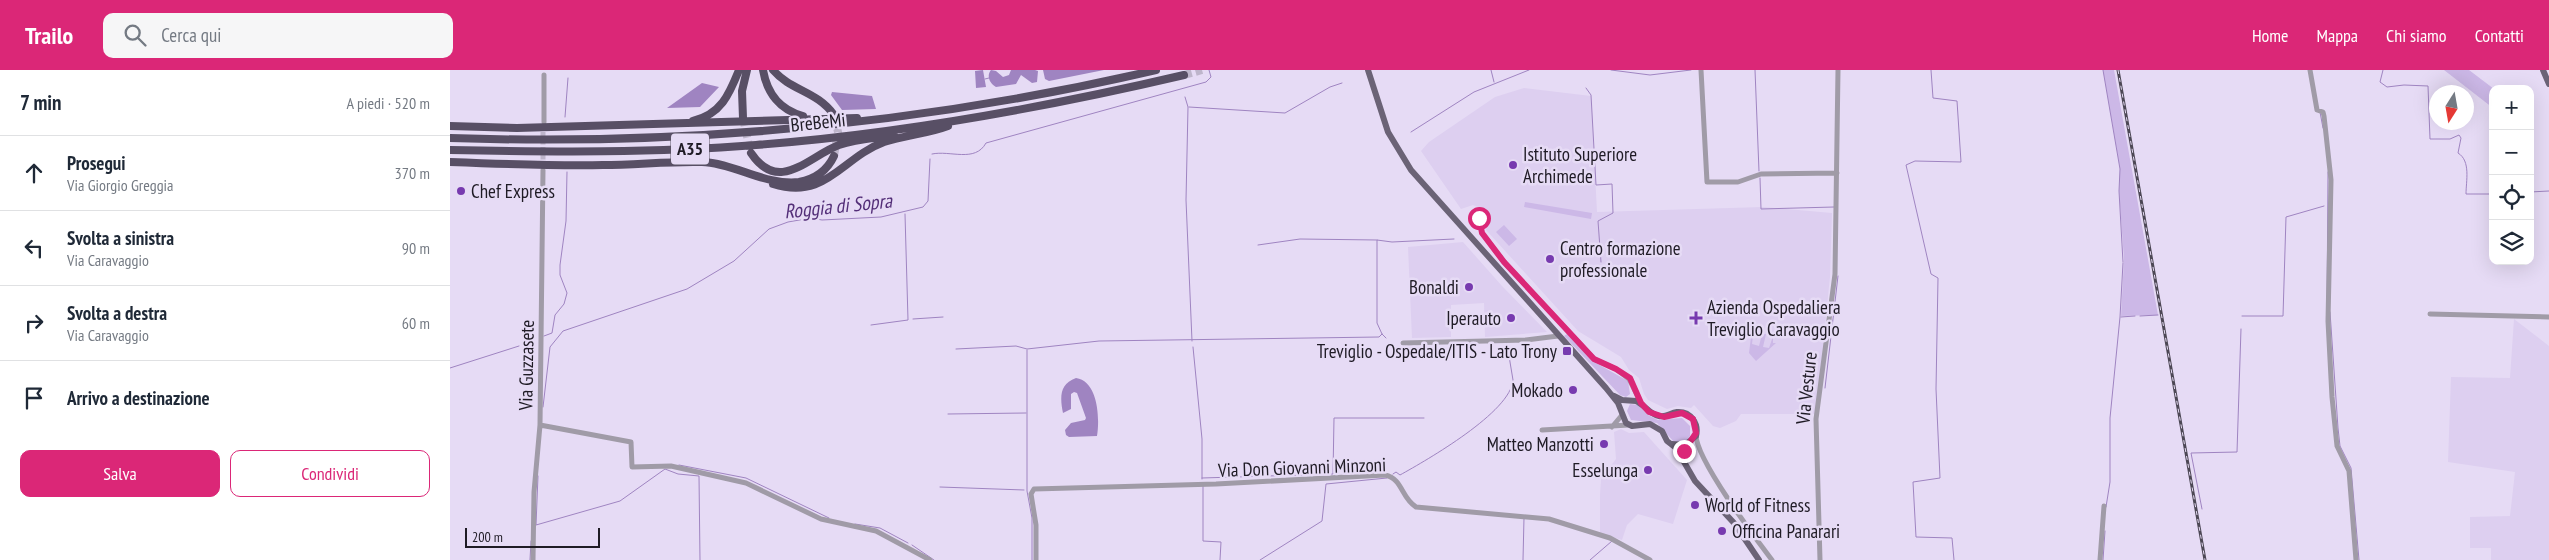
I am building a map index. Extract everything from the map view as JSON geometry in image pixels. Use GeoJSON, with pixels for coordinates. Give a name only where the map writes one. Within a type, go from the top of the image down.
{"type":"FeatureCollection","features":[{"type":"Feature","properties":{"kind":"highway"},"geometry":{"type":"LineString","coordinates":[[676,124],[703,119],[717,110],[725,102],[739,70]]}},
{"type":"Feature","properties":{"kind":"highway"},"geometry":{"type":"LineString","coordinates":[[743,118],[742,91],[747,70]]}},
{"type":"Feature","properties":{"kind":"highway"},"geometry":{"type":"LineString","coordinates":[[763,70],[768,88],[781,105],[791,112],[815,118]]}},
{"type":"Feature","properties":{"kind":"highway"},"geometry":{"type":"LineString","coordinates":[[773,70],[785,82],[819,99],[834,115]]}},
{"type":"Feature","properties":{"kind":"highway","name":"BreBeMi"},"geometry":{"type":"LineString","coordinates":[[450,138],[646,139],[758,133],[907,117],[1075,88],[1156,70]]}},
{"type":"Feature","properties":{"kind":"highway","name":"BreBeMi"},"geometry":{"type":"LineString","coordinates":[[450,150],[604,152],[701,148],[811,140],[958,121],[1085,98],[1184,75]]}},
{"type":"Feature","properties":{"kind":"highway"},"geometry":{"type":"LineString","coordinates":[[450,126],[517,128],[815,118],[907,117]]}},
{"type":"Feature","properties":{"kind":"highway"},"geometry":{"type":"LineString","coordinates":[[744,171],[780,186],[795,189],[810,187],[829,178],[877,145],[894,139],[936,131],[958,121]]}},
{"type":"Feature","properties":{"kind":"highway"},"geometry":{"type":"LineString","coordinates":[[751,153],[764,167],[786,171],[801,167],[830,149],[846,142],[908,133],[929,126]]}},
{"type":"Feature","properties":{"kind":"highway"},"geometry":{"type":"LineString","coordinates":[[450,162],[601,165],[702,162],[778,181],[800,182],[823,172],[834,156]]}},
{"type":"Feature","properties":{"kind":"main road"},"geometry":{"type":"LineString","coordinates":[[1368,70],[1388,132],[1399,153],[1424,186],[1491,260],[1551,333],[1558,336],[1618,399],[1641,403],[1649,412],[1657,416],[1667,416],[1678,412],[1687,414],[1696,424],[1696,434],[1688,443],[1683,456],[1686,469]]}},
{"type":"Feature","properties":{"kind":"main road"},"geometry":{"type":"LineString","coordinates":[[2543,70],[2549,84]]}},
{"type":"Feature","properties":{"kind":"main road"},"geometry":{"type":"LineString","coordinates":[[1606,388],[1630,425],[1645,424],[1659,428],[1672,444],[1686,469],[1734,523],[1756,559]]}},
{"type":"Feature","properties":{"kind":"main road"},"geometry":{"type":"LineString","coordinates":[[1622,413],[1629,400]]}},
{"type":"Feature","properties":{"kind":"main road"},"geometry":{"type":"LineString","coordinates":[[1672,444],[1688,443]]}},
{"type":"Feature","properties":{"kind":"street"},"geometry":{"type":"LineString","coordinates":[[1701,70],[1707,182],[1738,182],[1761,174],[1837,173]]}},
{"type":"Feature","properties":{"kind":"street","name":"Via Vesture"},"geometry":{"type":"LineString","coordinates":[[1820,560],[1816,419],[1835,274],[1838,70]]}},
{"type":"Feature","properties":{"kind":"street"},"geometry":{"type":"LineString","coordinates":[[2310,70],[2320,111],[2331,180],[2328,321],[2337,446],[2348,471],[2356,560]]}},
{"type":"Feature","properties":{"kind":"street"},"geometry":{"type":"LineString","coordinates":[[544,75],[544,122]]}},
{"type":"Feature","properties":{"kind":"street","name":"Via Guzzasete"},"geometry":{"type":"LineString","coordinates":[[533,560],[534,492],[540,425],[543,170]]}},
{"type":"Feature","properties":{"kind":"street"},"geometry":{"type":"LineString","coordinates":[[1479,218],[1482,233],[1497,254],[1594,359],[1626,376],[1634,386],[1641,403]]}},
{"type":"Feature","properties":{"kind":"street"},"geometry":{"type":"LineString","coordinates":[[2430,314],[2549,317]]}},
{"type":"Feature","properties":{"kind":"street"},"geometry":{"type":"LineString","coordinates":[[1403,343],[1526,340],[1551,333]]}},
{"type":"Feature","properties":{"kind":"street"},"geometry":{"type":"LineString","coordinates":[[1629,400],[1634,386]]}},
{"type":"Feature","properties":{"kind":"street"},"geometry":{"type":"LineString","coordinates":[[1612,427],[1622,413]]}},
{"type":"Feature","properties":{"kind":"street"},"geometry":{"type":"LineString","coordinates":[[540,425],[631,442],[632,468],[671,466],[746,483],[821,519],[876,531],[930,560]]}},
{"type":"Feature","properties":{"kind":"street"},"geometry":{"type":"LineString","coordinates":[[1542,430],[1630,425]]}},
{"type":"Feature","properties":{"kind":"street"},"geometry":{"type":"LineString","coordinates":[[1696,434],[1700,452],[1732,504],[1772,560]]}},
{"type":"Feature","properties":{"kind":"street"},"geometry":{"type":"LineString","coordinates":[[1688,443],[1700,452]]}},
{"type":"Feature","properties":{"kind":"street","name":"Via Don Giovanni Minzoni"},"geometry":{"type":"LineString","coordinates":[[1036,560],[1036,525],[1031,494],[1034,489],[1216,484],[1385,475],[1395,478],[1407,499],[1416,507],[1550,519],[1610,538],[1650,560]]}},
{"type":"Feature","properties":{"kind":"street"},"geometry":{"type":"LineString","coordinates":[[2100,560],[2104,506]]}},
{"type":"Feature","properties":{"kind":"shaded area"},"geometry":{"type":"Polygon","coordinates":[[[983,70],[986,87],[976,88],[975,71],[983,70]]]}},
{"type":"Feature","properties":{"kind":"shaded area"},"geometry":{"type":"Polygon","coordinates":[[[991,70],[996,71],[1003,77],[1009,75],[1011,70],[1035,70],[1038,71],[1037,82],[1032,83],[1021,75],[1016,84],[996,87],[989,80],[991,70]]]}},
{"type":"Feature","properties":{"kind":"shaded area"},"geometry":{"type":"Polygon","coordinates":[[[1043,70],[1104,70],[1049,81],[1045,79],[1043,70]]]}},
{"type":"Feature","properties":{"kind":"shaded area"},"geometry":{"type":"Polygon","coordinates":[[[2103,70],[2114,70],[2158,315],[2121,316],[2124,259],[2119,191],[2120,169],[2103,70]]]}},
{"type":"Feature","properties":{"kind":"shaded area"},"geometry":{"type":"Polygon","coordinates":[[[2444,70],[2469,70],[2489,85],[2489,105],[2474,93],[2474,85],[2463,85],[2444,70]]]}},
{"type":"Feature","properties":{"kind":"shaded area"},"geometry":{"type":"Polygon","coordinates":[[[702,83],[719,87],[700,107],[667,108],[702,83]]]}},
{"type":"Feature","properties":{"kind":"shaded area","name":"Azienda Ospedaliera Treviglio Caravaggio"},"geometry":{"type":"Polygon","coordinates":[[[1524,88],[1591,96],[1597,212],[1763,207],[1832,213],[1830,277],[1816,414],[1741,414],[1736,421],[1720,428],[1713,426],[1694,405],[1691,408],[1678,406],[1667,409],[1648,400],[1639,378],[1629,370],[1621,357],[1578,331],[1486,230],[1489,215],[1486,210],[1473,205],[1461,209],[1421,151],[1429,142],[1495,97],[1524,88]]]}},
{"type":"Feature","properties":{"kind":"shaded area"},"geometry":{"type":"Polygon","coordinates":[[[832,92],[872,96],[876,109],[842,110],[831,95],[832,92]]]}},
{"type":"Feature","properties":{"kind":"shaded area"},"geometry":{"type":"Polygon","coordinates":[[[1525,202],[1592,213],[1591,219],[1524,207],[1525,202]]]}},
{"type":"Feature","properties":{"kind":"shaded area"},"geometry":{"type":"Polygon","coordinates":[[[1504,225],[1517,239],[1509,246],[1496,232],[1504,225]]]}},
{"type":"Feature","properties":{"kind":"shaded area"},"geometry":{"type":"Polygon","coordinates":[[[1463,242],[1502,286],[1547,332],[1485,337],[1484,303],[1451,305],[1451,337],[1412,338],[1408,247],[1463,242]]]}},
{"type":"Feature","properties":{"kind":"shaded area"},"geometry":{"type":"Polygon","coordinates":[[[2514,319],[2549,346],[2549,560],[2491,560],[2491,548],[2470,548],[2470,517],[2510,516],[2515,472],[2448,462],[2451,377],[2510,378],[2514,319]]]}},
{"type":"Feature","properties":{"kind":"shaded area"},"geometry":{"type":"Polygon","coordinates":[[[1567,334],[1596,363],[1628,381],[1630,394],[1626,397],[1620,395],[1564,336],[1567,334]]]}},
{"type":"Feature","properties":{"kind":"shaded area"},"geometry":{"type":"Polygon","coordinates":[[[1762,334],[1766,334],[1763,347],[1769,348],[1773,336],[1773,343],[1776,343],[1756,361],[1749,353],[1751,337],[1753,335],[1752,344],[1759,346],[1762,334]]]}},
{"type":"Feature","properties":{"kind":"shaded area"},"geometry":{"type":"Polygon","coordinates":[[[1076,378],[1089,386],[1096,401],[1097,436],[1069,437],[1066,435],[1065,430],[1071,423],[1085,420],[1086,418],[1077,393],[1074,392],[1071,394],[1071,409],[1063,413],[1062,392],[1066,384],[1076,378]]]}},
{"type":"Feature","properties":{"kind":"shaded area"},"geometry":{"type":"Polygon","coordinates":[[[1630,404],[1638,405],[1648,415],[1658,420],[1682,418],[1690,426],[1690,436],[1686,442],[1674,442],[1657,423],[1631,420],[1627,411],[1630,404]]]}},
{"type":"Feature","properties":{"kind":"shaded area"},"geometry":{"type":"Polygon","coordinates":[[[1621,429],[1629,433],[1644,432],[1687,480],[1673,524],[1638,514],[1627,525],[1622,540],[1600,533],[1601,479],[1616,459],[1614,432],[1621,429]]]}},
{"type":"Feature","properties":{"kind":"waterway"},"geometry":{"type":"LineString","coordinates":[[932,154],[975,153],[986,143],[1206,82],[1211,77],[1209,70]]}},
{"type":"Feature","properties":{"kind":"waterway"},"geometry":{"type":"LineString","coordinates":[[1491,70],[1494,82]]}},
{"type":"Feature","properties":{"kind":"waterway"},"geometry":{"type":"LineString","coordinates":[[1411,132],[1474,92],[1529,70]]}},
{"type":"Feature","properties":{"kind":"waterway"},"geometry":{"type":"LineString","coordinates":[[1611,70],[1650,75],[1691,70]]}},
{"type":"Feature","properties":{"kind":"waterway"},"geometry":{"type":"LineString","coordinates":[[1755,70],[1759,171]]}},
{"type":"Feature","properties":{"kind":"waterway"},"geometry":{"type":"LineString","coordinates":[[1931,70],[1933,98],[1957,101],[1961,162],[1915,161],[1906,165],[1931,274],[1938,278],[1936,389],[1940,478],[1913,482],[1916,537],[1952,538],[1954,560]]}},
{"type":"Feature","properties":{"kind":"waterway"},"geometry":{"type":"LineString","coordinates":[[2103,70],[2120,169],[2119,191],[2123,262]]}},
{"type":"Feature","properties":{"kind":"waterway"},"geometry":{"type":"LineString","coordinates":[[2383,70],[2380,82],[2387,87],[2404,85],[2428,86],[2430,139],[2450,139],[2459,135],[2461,138],[2458,153],[2465,161],[2466,166],[2466,194],[2489,194]]}},
{"type":"Feature","properties":{"kind":"waterway"},"geometry":{"type":"LineString","coordinates":[[565,117],[568,78]]}},
{"type":"Feature","properties":{"kind":"waterway"},"geometry":{"type":"LineString","coordinates":[[985,79],[989,78]]}},
{"type":"Feature","properties":{"kind":"waterway"},"geometry":{"type":"LineString","coordinates":[[1189,107],[1285,113],[1330,87],[1342,83]]}},
{"type":"Feature","properties":{"kind":"waterway"},"geometry":{"type":"LineString","coordinates":[[1586,88],[1591,95],[1596,185],[1612,184],[1613,213],[1598,221],[1601,262]]}},
{"type":"Feature","properties":{"kind":"waterway"},"geometry":{"type":"LineString","coordinates":[[1185,97],[1188,107],[1186,200],[1192,341]]}},
{"type":"Feature","properties":{"kind":"waterway"},"geometry":{"type":"LineString","coordinates":[[2320,112],[2323,128]]}},
{"type":"Feature","properties":{"kind":"waterway","name":"Roggia di Sopra"},"geometry":{"type":"LineString","coordinates":[[543,407],[550,347],[563,331],[687,289],[734,261],[769,229],[788,222],[811,218],[822,220],[881,217],[923,207],[928,201],[930,159]]}},
{"type":"Feature","properties":{"kind":"waterway"},"geometry":{"type":"LineString","coordinates":[[544,336],[552,333],[555,315],[564,304],[567,293],[560,275],[566,221],[567,172]]}},
{"type":"Feature","properties":{"kind":"waterway"},"geometry":{"type":"LineString","coordinates":[[2327,309],[2328,172]]}},
{"type":"Feature","properties":{"kind":"waterway"},"geometry":{"type":"LineString","coordinates":[[1760,178],[1761,209],[1834,207]]}},
{"type":"Feature","properties":{"kind":"waterway"},"geometry":{"type":"LineString","coordinates":[[2534,192],[2549,191]]}},
{"type":"Feature","properties":{"kind":"waterway"},"geometry":{"type":"LineString","coordinates":[[2242,316],[2283,316],[2286,217],[2324,206]]}},
{"type":"Feature","properties":{"kind":"waterway"},"geometry":{"type":"LineString","coordinates":[[871,325],[908,320],[905,214]]}},
{"type":"Feature","properties":{"kind":"waterway"},"geometry":{"type":"LineString","coordinates":[[1258,245],[1300,239],[1377,240]]}},
{"type":"Feature","properties":{"kind":"waterway"},"geometry":{"type":"LineString","coordinates":[[1386,338],[1377,323],[1377,240],[1392,242],[1454,239]]}},
{"type":"Feature","properties":{"kind":"waterway"},"geometry":{"type":"LineString","coordinates":[[2106,507],[2110,482],[2110,418],[2120,317],[2123,263]]}},
{"type":"Feature","properties":{"kind":"waterway"},"geometry":{"type":"LineString","coordinates":[[1825,388],[1838,276]]}},
{"type":"Feature","properties":{"kind":"waterway"},"geometry":{"type":"LineString","coordinates":[[2330,312],[2340,446],[2351,468],[2359,560]]}},
{"type":"Feature","properties":{"kind":"waterway"},"geometry":{"type":"LineString","coordinates":[[2140,316],[2158,315]]}},
{"type":"Feature","properties":{"kind":"waterway"},"geometry":{"type":"LineString","coordinates":[[2121,317],[2135,316]]}},
{"type":"Feature","properties":{"kind":"waterway"},"geometry":{"type":"LineString","coordinates":[[913,319],[943,317]]}},
{"type":"Feature","properties":{"kind":"waterway"},"geometry":{"type":"LineString","coordinates":[[2202,509],[2191,453],[2237,452],[2241,329]]}},
{"type":"Feature","properties":{"kind":"waterway"},"geometry":{"type":"LineString","coordinates":[[956,349],[1016,346],[1027,349],[1099,341],[1379,337],[1382,334]]}},
{"type":"Feature","properties":{"kind":"waterway"},"geometry":{"type":"LineString","coordinates":[[530,342],[534,339]]}},
{"type":"Feature","properties":{"kind":"waterway"},"geometry":{"type":"LineString","coordinates":[[1393,474],[1396,472],[1400,475],[1447,447],[1466,434],[1498,406],[1509,393],[1513,380],[1507,344]]}},
{"type":"Feature","properties":{"kind":"waterway"},"geometry":{"type":"LineString","coordinates":[[450,368],[519,346]]}},
{"type":"Feature","properties":{"kind":"waterway"},"geometry":{"type":"LineString","coordinates":[[1193,347],[1202,439],[1202,479]]}},
{"type":"Feature","properties":{"kind":"waterway"},"geometry":{"type":"LineString","coordinates":[[1027,350],[1027,491],[1032,518],[1032,560]]}},
{"type":"Feature","properties":{"kind":"waterway"},"geometry":{"type":"LineString","coordinates":[[948,414],[1026,413]]}},
{"type":"Feature","properties":{"kind":"waterway"},"geometry":{"type":"LineString","coordinates":[[1202,478],[1333,474],[1334,418],[1424,418]]}},
{"type":"Feature","properties":{"kind":"waterway"},"geometry":{"type":"LineString","coordinates":[[679,465],[746,478],[829,518]]}},
{"type":"Feature","properties":{"kind":"waterway"},"geometry":{"type":"LineString","coordinates":[[538,476],[536,525],[620,501],[665,469],[678,474],[699,476],[700,560]]}},
{"type":"Feature","properties":{"kind":"waterway"},"geometry":{"type":"LineString","coordinates":[[1260,560],[1322,521],[1326,484],[1387,478]]}},
{"type":"Feature","properties":{"kind":"waterway"},"geometry":{"type":"LineString","coordinates":[[1203,486],[1203,541],[1221,542],[1220,560]]}},
{"type":"Feature","properties":{"kind":"waterway"},"geometry":{"type":"LineString","coordinates":[[940,487],[1024,490]]}},
{"type":"Feature","properties":{"kind":"waterway"},"geometry":{"type":"LineString","coordinates":[[1523,560],[1524,518]]}},
{"type":"Feature","properties":{"kind":"waterway"},"geometry":{"type":"LineString","coordinates":[[855,524],[880,528],[908,543]]}},
{"type":"Feature","properties":{"kind":"waterway"},"geometry":{"type":"LineString","coordinates":[[2103,560],[2105,531]]}},
{"type":"Feature","properties":{"kind":"waterway"},"geometry":{"type":"LineString","coordinates":[[530,560],[531,541]]}},
{"type":"Feature","properties":{"kind":"waterway"},"geometry":{"type":"LineString","coordinates":[[1590,560],[1612,541]]}},
{"type":"Feature","properties":{"kind":"waterway"},"geometry":{"type":"LineString","coordinates":[[912,545],[934,560]]}},
{"type":"Feature","properties":{"kind":"tunnel"},"geometry":{"type":"LineString","coordinates":[[1184,75],[1202,70]]}},
{"type":"Feature","properties":{"kind":"tunnel"},"geometry":{"type":"LineString","coordinates":[[743,118],[750,150]]}},
{"type":"Feature","properties":{"kind":"tunnel"},"geometry":{"type":"LineString","coordinates":[[834,156],[838,132],[835,119]]}},
{"type":"Feature","properties":{"kind":"tunnel"},"geometry":{"type":"LineString","coordinates":[[543,126],[543,167]]}},
{"type":"Feature","properties":{"kind":"railway"},"geometry":{"type":"LineString","coordinates":[[2118,70],[2205,560]]}},
{"type":"Feature","properties":{"kind":"place","name":"Istituto Superiore Archimede"},"geometry":{"type":"Point","coordinates":[1513,165]}},
{"type":"Feature","properties":{"kind":"place","name":"Chef Express"},"geometry":{"type":"Point","coordinates":[461,191]}},
{"type":"Feature","properties":{"kind":"place","name":"Centro formazione professionale"},"geometry":{"type":"Point","coordinates":[1550,259]}},
{"type":"Feature","properties":{"kind":"place","name":"Bonaldi"},"geometry":{"type":"Point","coordinates":[1469,287]}},
{"type":"Feature","properties":{"kind":"place","name":"Iperauto"},"geometry":{"type":"Point","coordinates":[1511,318]}},
{"type":"Feature","properties":{"kind":"place","name":"Azienda Ospedaliera Treviglio Caravaggio"},"geometry":{"type":"Point","coordinates":[1696,318]}},
{"type":"Feature","properties":{"kind":"place","name":"Treviglio - Ospedale/ITIS - Lato Trony"},"geometry":{"type":"Point","coordinates":[1567,351]}},
{"type":"Feature","properties":{"kind":"place","name":"Mokado"},"geometry":{"type":"Point","coordinates":[1573,390]}},
{"type":"Feature","properties":{"kind":"place","name":"Matteo Manzotti"},"geometry":{"type":"Point","coordinates":[1604,444]}},
{"type":"Feature","properties":{"kind":"place","name":"Esselunga"},"geometry":{"type":"Point","coordinates":[1648,470]}},
{"type":"Feature","properties":{"kind":"place","name":"World of Fitness"},"geometry":{"type":"Point","coordinates":[1695,505]}},
{"type":"Feature","properties":{"kind":"place","name":"Officina Panarari"},"geometry":{"type":"Point","coordinates":[1722,531]}},
{"type":"Feature","properties":{"kind":"route"},"geometry":{"type":"LineString","coordinates":[[1479,218],[1482,233],[1504,262],[1594,359],[1630,378],[1641,403],[1649,412],[1664,417],[1678,412],[1687,414],[1693,419],[1696,426],[1696,436],[1687,444],[1684,451]]}}]}
